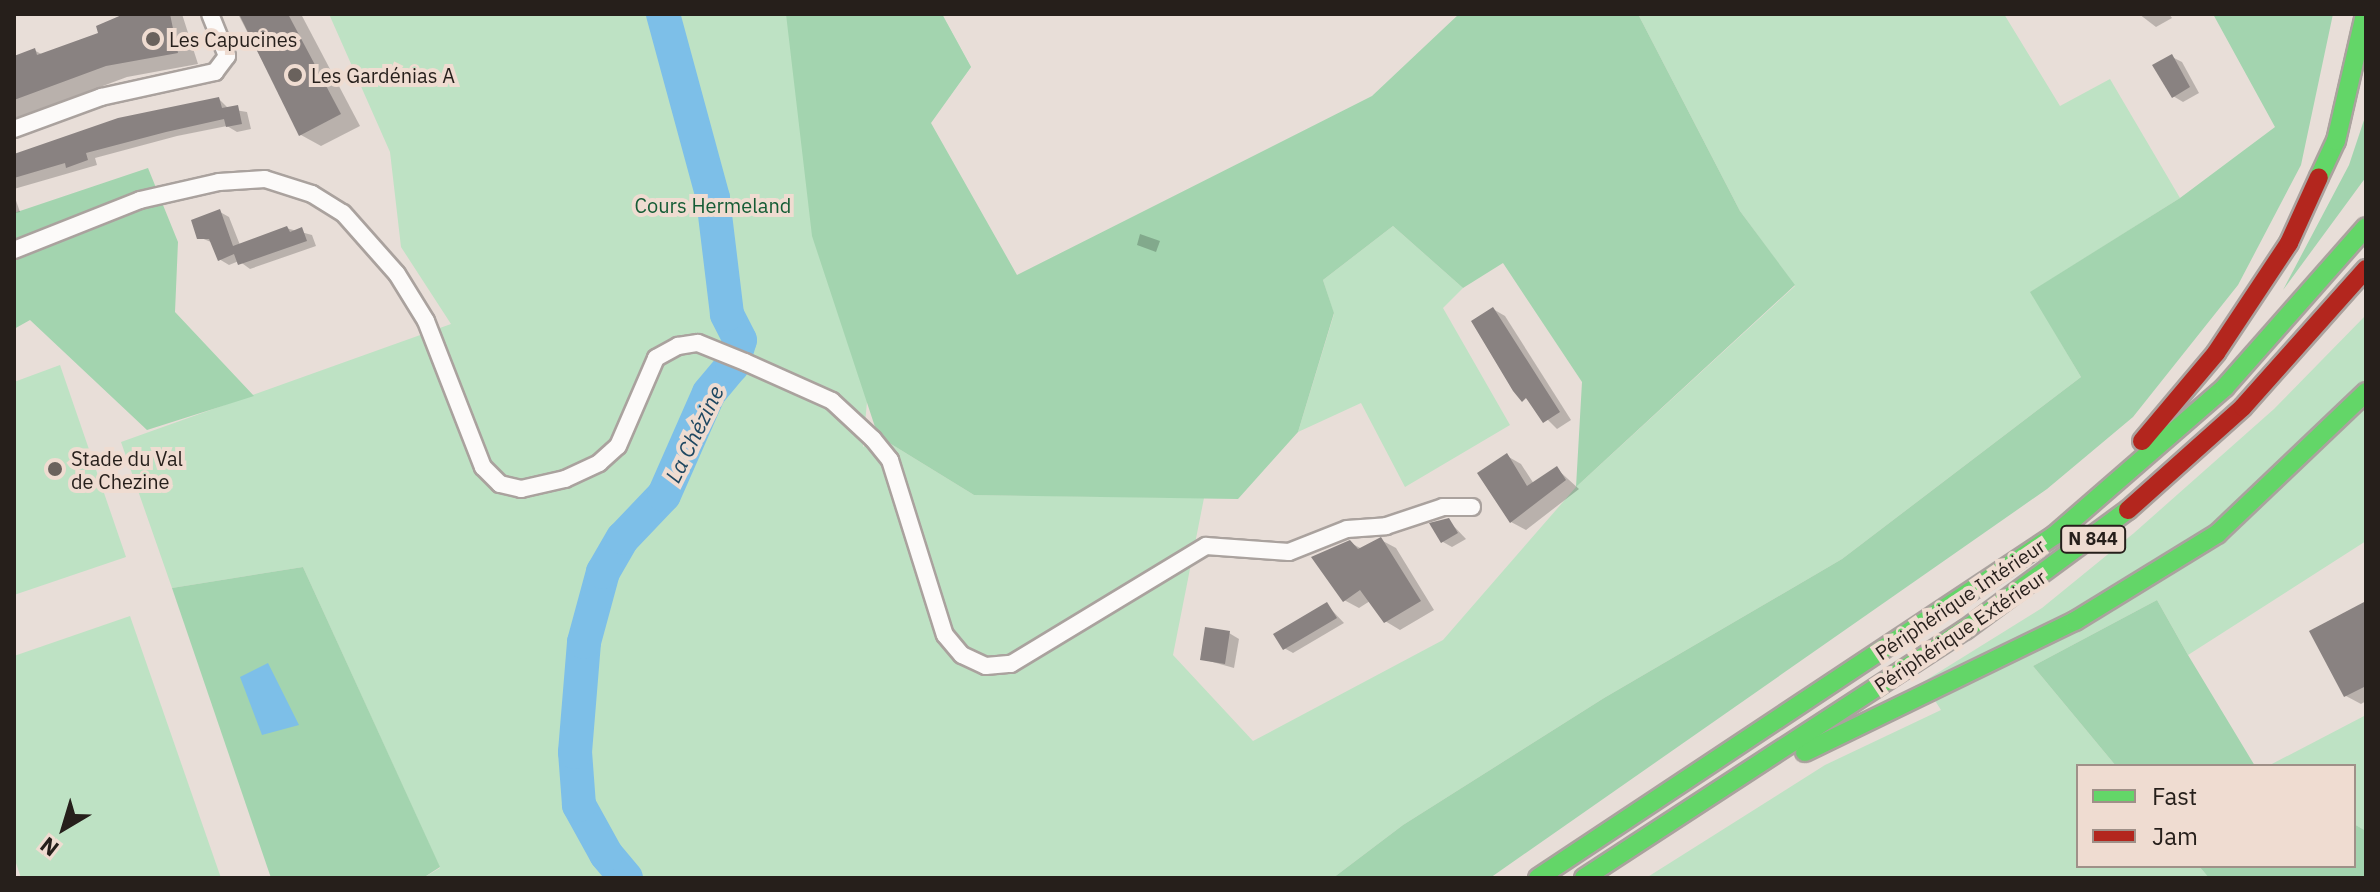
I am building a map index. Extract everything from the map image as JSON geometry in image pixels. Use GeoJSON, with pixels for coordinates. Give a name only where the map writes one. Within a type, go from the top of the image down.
{"type":"FeatureCollection","features":[{"type":"Feature","properties":{"kind":"highway"},"geometry":{"type":"LineString","coordinates":[[2097,502],[2108,473],[2185,393],[2289,243],[2336,141],[2361,49],[2365,14]]}},
{"type":"Feature","properties":{"kind":"highway","name":"Périphérique Intérieur"},"geometry":{"type":"LineString","coordinates":[[1538,878],[1696,769],[1991,582],[2097,502],[2225,387],[2366,227]]}},
{"type":"Feature","properties":{"kind":"highway","name":"Périphérique Extérieur"},"geometry":{"type":"LineString","coordinates":[[1584,878],[1772,752],[1965,630],[2104,531],[2243,407],[2366,269]]}},
{"type":"Feature","properties":{"kind":"highway"},"geometry":{"type":"LineString","coordinates":[[1772,752],[1794,758],[2075,621],[2217,534],[2366,392]]}},
{"type":"Feature","properties":{"kind":"street"},"geometry":{"type":"LineString","coordinates":[[14,129],[101,97],[215,72],[227,56],[210,14]]}},
{"type":"Feature","properties":{"kind":"street"},"geometry":{"type":"LineString","coordinates":[[14,250],[140,200],[219,182],[265,179],[312,194],[343,213],[397,274],[426,321],[483,467],[500,484],[521,489],[565,479],[599,463],[618,446],[656,358],[678,346],[710,348],[745,362],[832,401],[873,439],[890,460],[940,625],[962,655],[986,666],[1011,664],[1206,546],[1289,552],[1347,529],[1386,526],[1443,507],[1472,507]]}},
{"type":"Feature","properties":{"kind":"green space","name":"Cours Hermeland"},"geometry":{"type":"Polygon","coordinates":[[[329,14],[942,14],[971,67],[930,123],[871,356],[863,447],[878,436],[974,495],[1204,498],[1173,655],[1253,741],[1443,640],[1576,487],[1795,286],[1740,211],[1638,14],[2004,14],[2060,106],[2110,79],[2180,198],[2031,292],[2081,377],[1842,559],[1604,698],[1403,825],[1333,878],[423,878],[440,868],[303,567],[172,588],[121,442],[451,324],[401,247],[390,152],[329,14]]]}},
{"type":"Feature","properties":{"kind":"green space"},"geometry":{"type":"Polygon","coordinates":[[[786,14],[942,14],[971,67],[931,123],[1017,275],[1372,96],[1459,14],[1638,14],[1740,211],[1795,285],[1576,487],[1582,382],[1503,263],[1463,288],[1393,226],[1323,280],[1334,313],[1298,432],[1238,499],[974,495],[878,436],[812,236],[786,14]]]}},
{"type":"Feature","properties":{"kind":"green space"},"geometry":{"type":"Polygon","coordinates":[[[2213,14],[2333,14],[2301,165],[2238,285],[2133,417],[2047,489],[1490,878],[1333,878],[1403,825],[1604,698],[1842,559],[2081,377],[2030,292],[2180,198],[2275,127],[2213,14]]]}},
{"type":"Feature","properties":{"kind":"green space"},"geometry":{"type":"Polygon","coordinates":[[[2366,114],[2366,177],[2283,290],[2349,165],[2366,114]]]}},
{"type":"Feature","properties":{"kind":"green space"},"geometry":{"type":"Polygon","coordinates":[[[148,168],[178,242],[175,312],[254,396],[147,430],[30,320],[14,329],[14,213],[148,168]]]}},
{"type":"Feature","properties":{"kind":"green space"},"geometry":{"type":"Polygon","coordinates":[[[1393,226],[1463,288],[1443,308],[1510,425],[1405,487],[1361,403],[1298,432],[1334,314],[1323,280],[1393,226]]]}},
{"type":"Feature","properties":{"kind":"green space"},"geometry":{"type":"Polygon","coordinates":[[[2366,315],[2366,541],[2188,655],[2157,600],[2033,666],[2114,764],[2076,764],[2076,868],[2201,868],[2209,878],[1646,878],[1825,765],[1941,710],[1923,682],[2042,608],[2134,533],[2274,409],[2366,315]]]}},
{"type":"Feature","properties":{"kind":"green space","name":"Stade du Val de Chezine"},"geometry":{"type":"Polygon","coordinates":[[[60,365],[126,557],[14,595],[14,382],[60,365]]]}},
{"type":"Feature","properties":{"kind":"green space"},"geometry":{"type":"Polygon","coordinates":[[[303,567],[440,867],[423,878],[271,878],[172,588],[303,567]]]}},
{"type":"Feature","properties":{"kind":"green space"},"geometry":{"type":"Polygon","coordinates":[[[2157,600],[2254,764],[2114,764],[2033,666],[2157,600]]]}},
{"type":"Feature","properties":{"kind":"green space"},"geometry":{"type":"Polygon","coordinates":[[[130,616],[221,878],[21,878],[14,857],[14,656],[130,616]]]}},
{"type":"Feature","properties":{"kind":"green space"},"geometry":{"type":"Polygon","coordinates":[[[2366,715],[2366,831],[2356,825],[2356,764],[2272,764],[2366,715]]]}},
{"type":"Feature","properties":{"kind":"green space"},"geometry":{"type":"Polygon","coordinates":[[[2356,825],[2366,831],[2366,878],[2209,878],[2201,868],[2356,868],[2356,825]]]}},
{"type":"Feature","properties":{"kind":"water"},"geometry":{"type":"Polygon","coordinates":[[[268,663],[299,725],[262,735],[240,677],[268,663]]]}},
{"type":"Feature","properties":{"kind":"building"},"geometry":{"type":"Polygon","coordinates":[[[124,14],[170,14],[178,53],[106,66],[14,100],[14,56],[35,48],[37,55],[98,33],[96,26],[124,14]]]}},
{"type":"Feature","properties":{"kind":"building","name":"Les Gardénias A"},"geometry":{"type":"Polygon","coordinates":[[[239,14],[288,14],[341,114],[299,136],[239,14]]]}},
{"type":"Feature","properties":{"kind":"building"},"geometry":{"type":"Polygon","coordinates":[[[2172,54],[2190,87],[2172,98],[2152,65],[2172,54]]]}},
{"type":"Feature","properties":{"kind":"building"},"geometry":{"type":"Polygon","coordinates":[[[219,97],[222,108],[238,105],[242,124],[226,127],[224,119],[166,132],[86,153],[88,160],[66,168],[65,163],[14,178],[14,154],[118,118],[219,97]]]}},
{"type":"Feature","properties":{"kind":"building"},"geometry":{"type":"Polygon","coordinates":[[[220,209],[233,246],[287,226],[290,232],[302,227],[307,241],[238,265],[234,254],[218,261],[209,239],[197,239],[191,220],[220,209]]]}},
{"type":"Feature","properties":{"kind":"building"},"geometry":{"type":"Polygon","coordinates":[[[1493,307],[1560,412],[1543,423],[1526,398],[1522,402],[1513,391],[1471,321],[1493,307]]]}},
{"type":"Feature","properties":{"kind":"building"},"geometry":{"type":"Polygon","coordinates":[[[1507,453],[1527,486],[1557,466],[1566,480],[1510,523],[1477,473],[1507,453]]]}},
{"type":"Feature","properties":{"kind":"building"},"geometry":{"type":"Polygon","coordinates":[[[1449,518],[1458,533],[1441,543],[1429,523],[1449,518]]]}},
{"type":"Feature","properties":{"kind":"building"},"geometry":{"type":"Polygon","coordinates":[[[1381,537],[1421,601],[1384,623],[1360,590],[1343,602],[1311,557],[1350,540],[1358,549],[1381,537]]]}},
{"type":"Feature","properties":{"kind":"building"},"geometry":{"type":"Polygon","coordinates":[[[2366,601],[2366,686],[2344,697],[2309,631],[2366,601]]]}},
{"type":"Feature","properties":{"kind":"building"},"geometry":{"type":"Polygon","coordinates":[[[1327,602],[1337,618],[1283,650],[1273,634],[1327,602]]]}},
{"type":"Feature","properties":{"kind":"building"},"geometry":{"type":"Polygon","coordinates":[[[1205,627],[1230,631],[1225,664],[1200,660],[1205,627]]]}},
{"type":"Feature","properties":{"kind":"waterway","name":"La Chézine"},"geometry":{"type":"LineString","coordinates":[[626,878],[606,854],[579,805],[575,752],[584,642],[603,572],[623,538],[664,495],[709,393],[732,366],[740,340],[727,314],[713,198],[663,14]]}},
{"type":"Feature","properties":{"kind":"traffic: fast"},"geometry":{"type":"LineString","coordinates":[[2319,177],[2336,141],[2365,14]]}},
{"type":"Feature","properties":{"kind":"traffic: fast"},"geometry":{"type":"LineString","coordinates":[[1538,878],[2055,535],[2225,387],[2366,227]]}},
{"type":"Feature","properties":{"kind":"traffic: fast"},"geometry":{"type":"LineString","coordinates":[[1805,752],[2075,621],[2217,534],[2366,392]]}},
{"type":"Feature","properties":{"kind":"traffic: fast"},"geometry":{"type":"LineString","coordinates":[[1584,878],[1965,630],[2128,510]]}},
{"type":"Feature","properties":{"kind":"traffic: jam"},"geometry":{"type":"LineString","coordinates":[[2142,441],[2216,353],[2289,243],[2319,177]]}},
{"type":"Feature","properties":{"kind":"traffic: jam"},"geometry":{"type":"LineString","coordinates":[[2128,510],[2243,407],[2366,269]]}},
{"type":"Feature","properties":{"kind":"place","name":"Les Capucines"},"geometry":{"type":"Point","coordinates":[153,39]}},
{"type":"Feature","properties":{"kind":"place","name":"Les Gardénias A"},"geometry":{"type":"Point","coordinates":[295,75]}},
{"type":"Feature","properties":{"kind":"place","name":"Stade du Val de Chezine"},"geometry":{"type":"Point","coordinates":[55,469]}}]}
